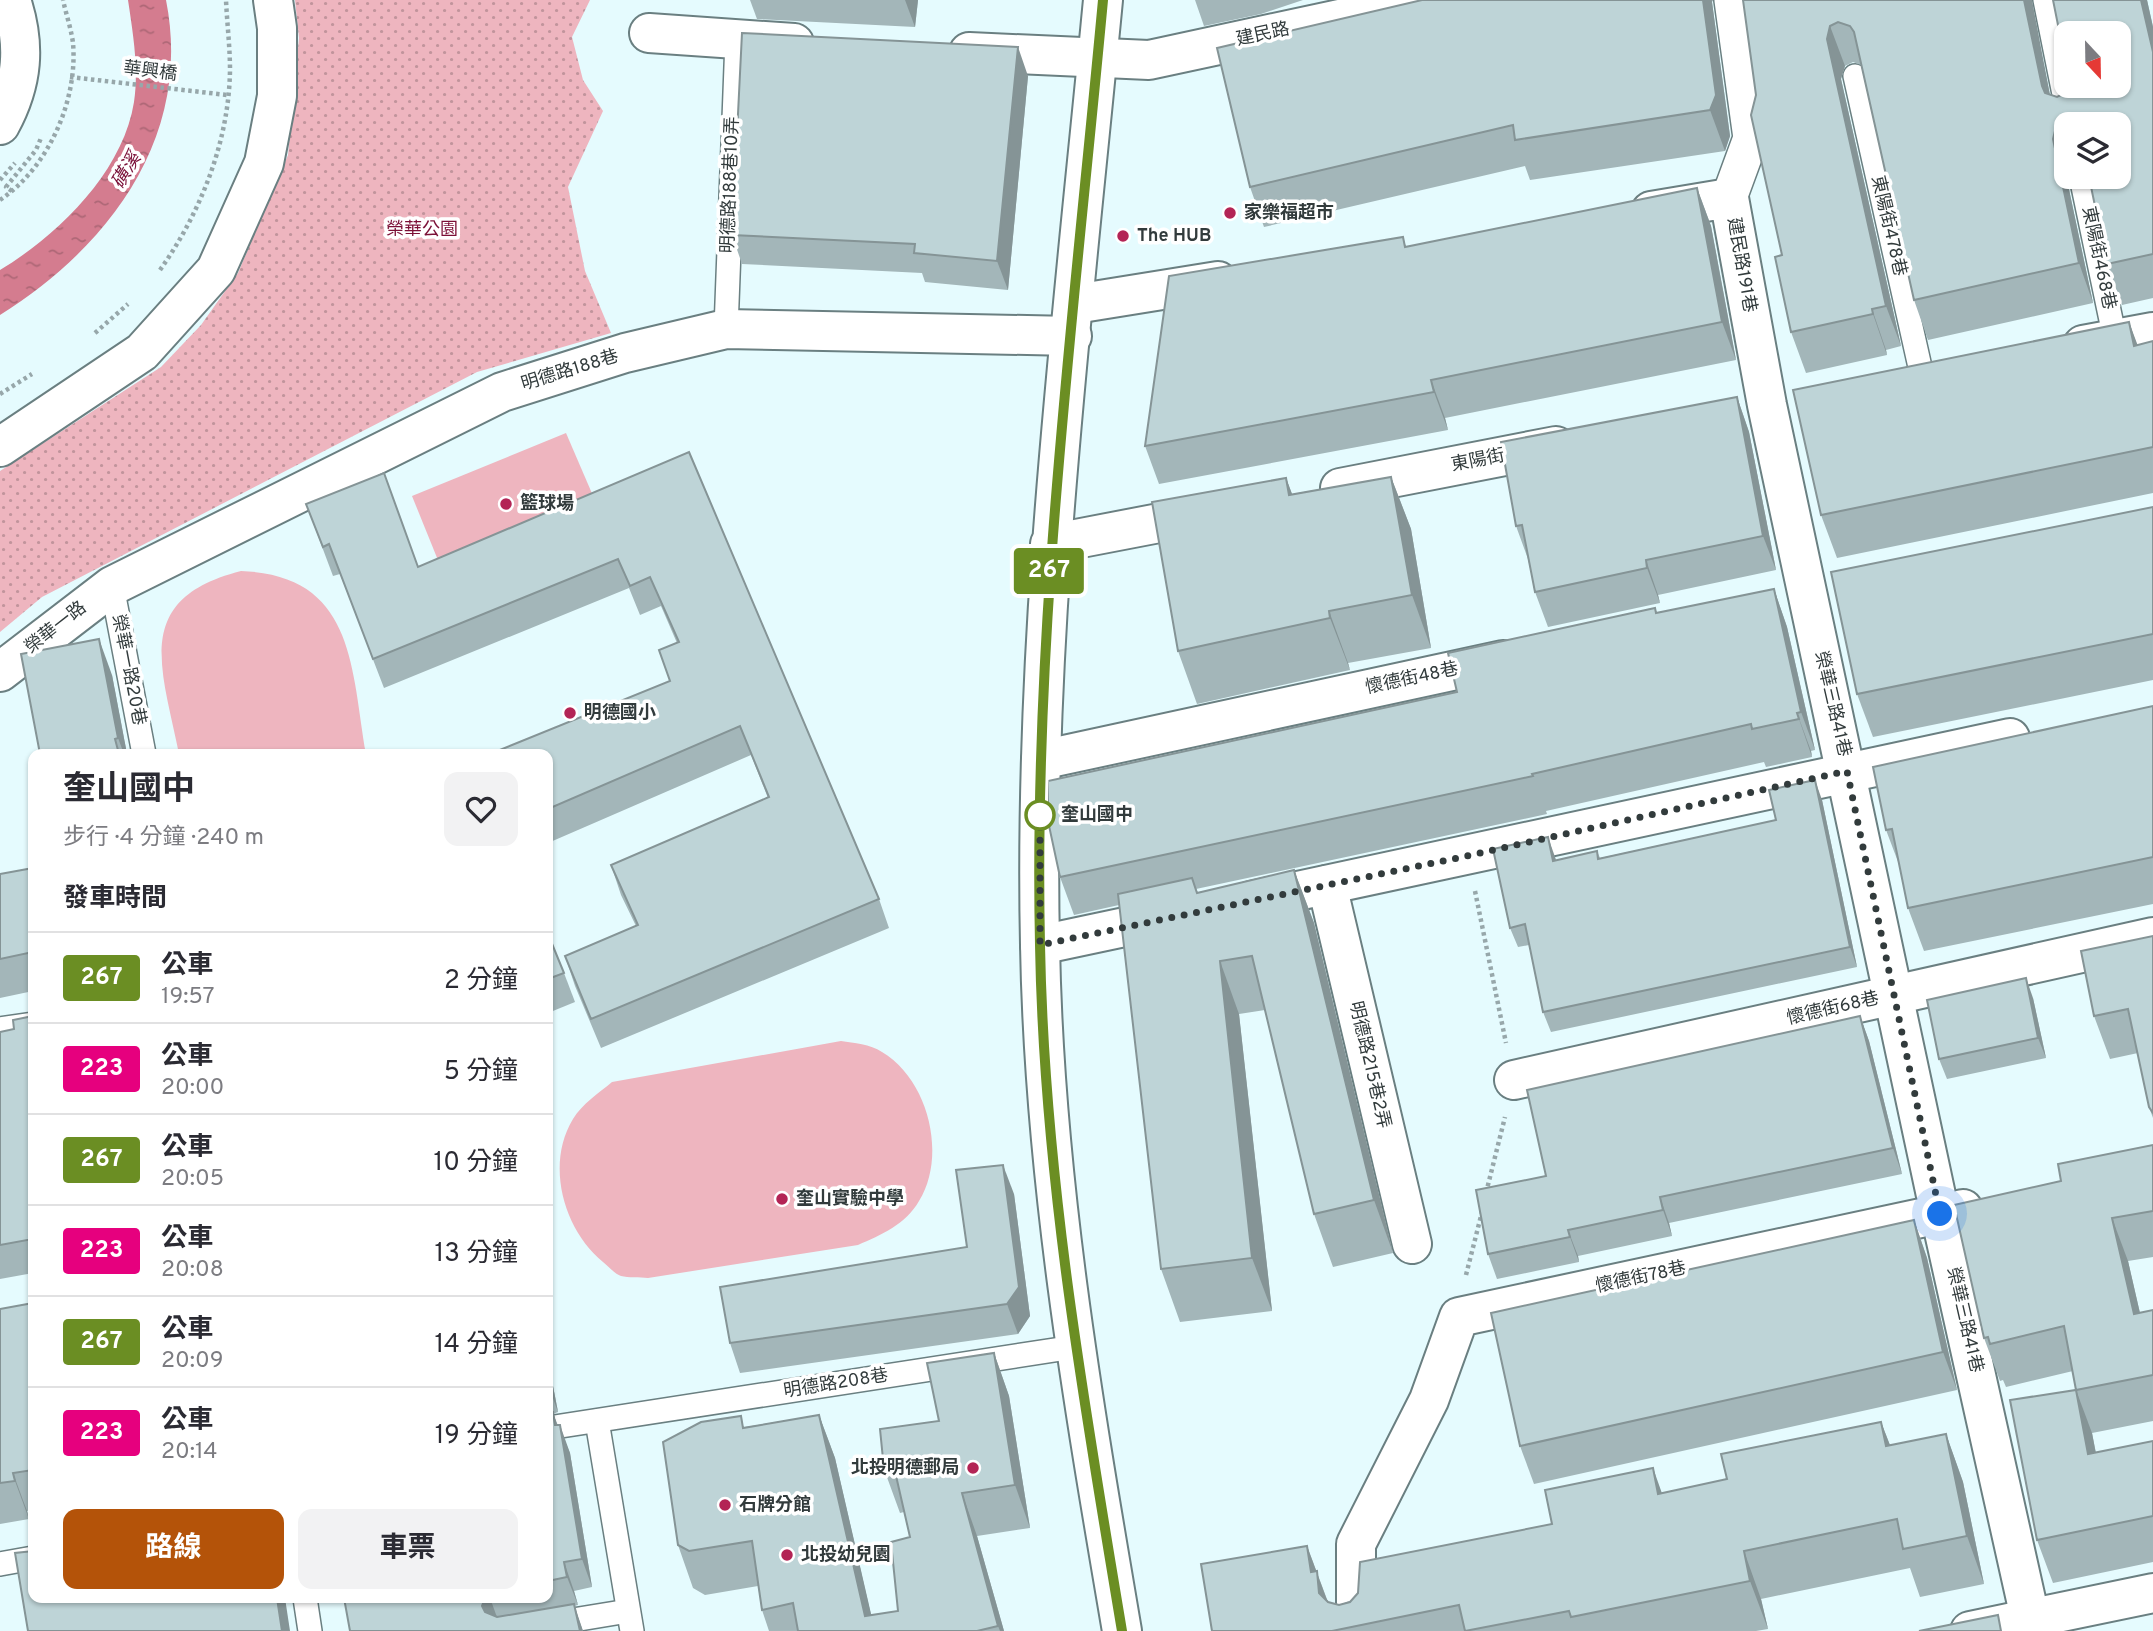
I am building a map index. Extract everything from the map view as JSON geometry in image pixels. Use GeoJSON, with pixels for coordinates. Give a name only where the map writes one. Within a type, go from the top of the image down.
{"type":"FeatureCollection","features":[{"type":"Feature","properties":{"kind":"street"},"geometry":{"type":"LineString","coordinates":[[0,125],[13,102],[22,68],[19,26],[11,0]]}},
{"type":"Feature","properties":{"kind":"street"},"geometry":{"type":"LineString","coordinates":[[0,447],[142,352],[216,270],[264,163],[277,96],[277,28],[272,0]]}},
{"type":"Feature","properties":{"kind":"street"},"geometry":{"type":"LineString","coordinates":[[1103,0],[1074,320],[1050,544],[1041,760],[1040,945],[1049,1136],[1074,1347],[1122,1631]]}},
{"type":"Feature","properties":{"kind":"street"},"geometry":{"type":"LineString","coordinates":[[1729,198],[1751,138],[1732,0]]}},
{"type":"Feature","properties":{"kind":"street","name":"建民路"},"geometry":{"type":"LineString","coordinates":[[932,50],[1149,60],[1423,1]]}},
{"type":"Feature","properties":{"kind":"street"},"geometry":{"type":"LineString","coordinates":[[649,33],[835,45]]}},
{"type":"Feature","properties":{"kind":"street","name":"建民路191巷"},"geometry":{"type":"LineString","coordinates":[[1620,216],[1729,198],[1767,405]]}},
{"type":"Feature","properties":{"kind":"street"},"geometry":{"type":"LineString","coordinates":[[1074,320],[1252,276]]}},
{"type":"Feature","properties":{"kind":"street","name":"明德路188巷"},"geometry":{"type":"LineString","coordinates":[[112,586],[502,392],[625,354],[726,329],[1074,320]]}},
{"type":"Feature","properties":{"kind":"street"},"geometry":{"type":"LineString","coordinates":[[2050,351],[2153,332]]}},
{"type":"Feature","properties":{"kind":"street"},"geometry":{"type":"LineString","coordinates":[[1883,383],[1960,368]]}},
{"type":"Feature","properties":{"kind":"street"},"geometry":{"type":"LineString","coordinates":[[1726,413],[1806,397]]}},
{"type":"Feature","properties":{"kind":"street","name":"榮華三路41巷"},"geometry":{"type":"LineString","coordinates":[[1767,405],[1940,1214],[2032,1625]]}},
{"type":"Feature","properties":{"kind":"street","name":"東陽街"},"geometry":{"type":"LineString","coordinates":[[1304,495],[1590,439]]}},
{"type":"Feature","properties":{"kind":"street"},"geometry":{"type":"LineString","coordinates":[[1050,544],[1236,508]]}},
{"type":"Feature","properties":{"kind":"street","name":"榮華一路"},"geometry":{"type":"LineString","coordinates":[[0,671],[112,586]]}},
{"type":"Feature","properties":{"kind":"street"},"geometry":{"type":"LineString","coordinates":[[1767,602],[1847,586]]}},
{"type":"Feature","properties":{"kind":"street","name":"懷德街48巷"},"geometry":{"type":"LineString","coordinates":[[1041,760],[1538,652]]}},
{"type":"Feature","properties":{"kind":"street"},"geometry":{"type":"LineString","coordinates":[[1040,945],[1467,856],[1847,771],[2047,731]]}},
{"type":"Feature","properties":{"kind":"street","name":"明德路215巷2弄"},"geometry":{"type":"LineString","coordinates":[[1327,885],[1412,1244]]}},
{"type":"Feature","properties":{"kind":"street","name":"懷德街68巷"},"geometry":{"type":"LineString","coordinates":[[1514,1080],[2153,937]]}},
{"type":"Feature","properties":{"kind":"street","name":"懷德街78巷"},"geometry":{"type":"LineString","coordinates":[[1356,1631],[1356,1544],[1429,1400],[1459,1317],[1993,1202]]}},
{"type":"Feature","properties":{"kind":"street"},"geometry":{"type":"LineString","coordinates":[[1970,1631],[2032,1625],[2153,1592]]}},
{"type":"Feature","properties":{"kind":"lane"},"geometry":{"type":"LineString","coordinates":[[2045,0],[2068,112]]}},
{"type":"Feature","properties":{"kind":"lane","name":"明德路188巷10弄"},"geometry":{"type":"LineString","coordinates":[[726,329],[737,40]]}},
{"type":"Feature","properties":{"kind":"lane","name":"東陽街478巷"},"geometry":{"type":"LineString","coordinates":[[1854,76],[1922,376]]}},
{"type":"Feature","properties":{"kind":"lane","name":"東陽街468巷"},"geometry":{"type":"LineString","coordinates":[[2084,189],[2115,339]]}},
{"type":"Feature","properties":{"kind":"lane","name":"榮華一路20巷"},"geometry":{"type":"LineString","coordinates":[[112,586],[143,749]]}},
{"type":"Feature","properties":{"kind":"lane"},"geometry":{"type":"LineString","coordinates":[[0,1030],[28,1025]]}},
{"type":"Feature","properties":{"kind":"lane","name":"明德路208巷"},"geometry":{"type":"LineString","coordinates":[[553,1427],[1074,1347]]}},
{"type":"Feature","properties":{"kind":"lane"},"geometry":{"type":"LineString","coordinates":[[506,1631],[630,1621],[597,1421]]}},
{"type":"Feature","properties":{"kind":"lane"},"geometry":{"type":"LineString","coordinates":[[0,1564],[28,1559]]}},
{"type":"Feature","properties":{"kind":"lane"},"geometry":{"type":"LineString","coordinates":[[306,1603],[310,1631]]}},
{"type":"Feature","properties":{"kind":"path"},"geometry":{"type":"LineString","coordinates":[[0,200],[13,191],[46,154],[64,110],[73,44],[63,0]]}},
{"type":"Feature","properties":{"kind":"path"},"geometry":{"type":"LineString","coordinates":[[158,273],[196,211],[224,130],[230,71],[226,0]]}},
{"type":"Feature","properties":{"kind":"path"},"geometry":{"type":"LineString","coordinates":[[57,24],[69,23]]}},
{"type":"Feature","properties":{"kind":"path","name":"華興橋"},"geometry":{"type":"LineString","coordinates":[[70,77],[228,95]]}},
{"type":"Feature","properties":{"kind":"path"},"geometry":{"type":"LineString","coordinates":[[85,340],[133,300]]}},
{"type":"Feature","properties":{"kind":"path"},"geometry":{"type":"LineString","coordinates":[[0,394],[43,368]]}},
{"type":"Feature","properties":{"kind":"green space","name":"榮華公園"},"geometry":{"type":"Polygon","coordinates":[[[295,0],[590,0],[572,37],[583,80],[603,111],[568,187],[585,271],[611,333],[477,372],[42,597],[0,632],[0,471],[161,367],[201,325],[238,273],[288,155],[299,38],[295,0]]]}},
{"type":"Feature","properties":{"kind":"green space","name":"籃球場"},"geometry":{"type":"Polygon","coordinates":[[[566,433],[600,512],[444,575],[412,496],[566,433]]]}},
{"type":"Feature","properties":{"kind":"green space"},"geometry":{"type":"Polygon","coordinates":[[[241,571],[278,576],[307,589],[327,608],[341,631],[350,659],[365,749],[178,749],[162,666],[162,641],[169,619],[183,599],[206,583],[241,571]]]}},
{"type":"Feature","properties":{"kind":"green space"},"geometry":{"type":"Polygon","coordinates":[[[841,1041],[872,1047],[898,1065],[912,1081],[929,1120],[932,1163],[927,1183],[914,1209],[900,1222],[858,1245],[648,1278],[619,1275],[589,1249],[569,1215],[563,1196],[560,1156],[573,1119],[596,1095],[612,1082],[841,1041]]]}},
{"type":"Feature","properties":{"kind":"water","name":"磺溪"},"geometry":{"type":"Polygon","coordinates":[[[128,0],[166,0],[171,50],[167,97],[154,141],[134,183],[108,221],[76,256],[40,287],[0,315],[0,270],[22,256],[65,220],[85,199],[117,153],[134,102],[136,76],[128,0]]]}},
{"type":"Feature","properties":{"kind":"building"},"geometry":{"type":"Polygon","coordinates":[[[1422,0],[1703,0],[1716,95],[1710,110],[1515,140],[1513,125],[1250,187],[1217,48],[1422,0]]]}},
{"type":"Feature","properties":{"kind":"building"},"geometry":{"type":"Polygon","coordinates":[[[1743,0],[2024,0],[2045,93],[2054,98],[2132,98],[2132,21],[2057,21],[2053,0],[2141,0],[2153,52],[2153,254],[2107,264],[2091,189],[2131,189],[2131,112],[2054,112],[2054,189],[2063,189],[2079,263],[1914,300],[1854,32],[1850,26],[1838,22],[1830,26],[1827,39],[1886,306],[1872,309],[1873,314],[1791,332],[1775,257],[1782,255],[1751,115],[1756,95],[1743,0]]]}},
{"type":"Feature","properties":{"kind":"building"},"geometry":{"type":"Polygon","coordinates":[[[742,33],[1018,47],[997,261],[914,253],[915,244],[732,235],[742,33]]]}},
{"type":"Feature","properties":{"kind":"building"},"geometry":{"type":"Polygon","coordinates":[[[1697,188],[1722,322],[1431,380],[1434,392],[1145,446],[1169,276],[1403,237],[1405,247],[1697,188]]]}},
{"type":"Feature","properties":{"kind":"building"},"geometry":{"type":"Polygon","coordinates":[[[2129,322],[2134,346],[2153,341],[2153,447],[1821,515],[1793,390],[2129,322]]]}},
{"type":"Feature","properties":{"kind":"building"},"geometry":{"type":"Polygon","coordinates":[[[1737,397],[1763,536],[1646,560],[1647,568],[1535,592],[1522,525],[1516,526],[1501,442],[1737,397]]]}},
{"type":"Feature","properties":{"kind":"building"},"geometry":{"type":"Polygon","coordinates":[[[689,452],[879,899],[591,1019],[565,956],[638,925],[611,865],[769,797],[740,726],[553,807],[553,749],[502,749],[670,681],[659,650],[679,642],[650,577],[630,586],[618,559],[373,659],[329,544],[323,547],[306,504],[384,473],[418,567],[689,452]]]}},
{"type":"Feature","properties":{"kind":"building"},"geometry":{"type":"Polygon","coordinates":[[[1391,477],[1412,595],[1329,611],[1330,618],[1178,651],[1152,502],[1286,478],[1289,495],[1391,477]]]}},
{"type":"Feature","properties":{"kind":"building"},"geometry":{"type":"Polygon","coordinates":[[[2153,507],[2153,634],[1857,694],[1831,572],[2153,507]]]}},
{"type":"Feature","properties":{"kind":"building"},"geometry":{"type":"Polygon","coordinates":[[[1774,589],[1801,712],[1797,713],[1799,719],[1752,729],[1751,724],[1532,774],[1533,776],[1060,877],[1048,821],[1048,781],[1457,692],[1448,653],[1655,608],[1656,613],[1774,589]]]}},
{"type":"Feature","properties":{"kind":"building"},"geometry":{"type":"Polygon","coordinates":[[[99,639],[118,738],[115,739],[118,749],[39,749],[21,654],[99,639]]]}},
{"type":"Feature","properties":{"kind":"building"},"geometry":{"type":"Polygon","coordinates":[[[2153,706],[2153,857],[1908,908],[1892,829],[1886,830],[1873,767],[2153,706]]]}},
{"type":"Feature","properties":{"kind":"building"},"geometry":{"type":"Polygon","coordinates":[[[1815,780],[1850,947],[1543,1012],[1525,924],[1510,928],[1493,849],[1548,837],[1553,861],[1597,851],[1598,859],[1776,820],[1769,790],[1815,780]]]}},
{"type":"Feature","properties":{"kind":"building"},"geometry":{"type":"Polygon","coordinates":[[[28,869],[28,953],[0,959],[0,874],[28,869]]]}},
{"type":"Feature","properties":{"kind":"building"},"geometry":{"type":"Polygon","coordinates":[[[1294,870],[1374,1200],[1314,1214],[1252,956],[1220,961],[1252,1258],[1161,1269],[1118,894],[1192,878],[1197,893],[1294,870]]]}},
{"type":"Feature","properties":{"kind":"building"},"geometry":{"type":"Polygon","coordinates":[[[2153,936],[2153,1113],[2149,1107],[2128,1009],[2094,1016],[2081,951],[2153,936]]]}},
{"type":"Feature","properties":{"kind":"building"},"geometry":{"type":"Polygon","coordinates":[[[553,946],[564,973],[553,977],[553,946]]]}},
{"type":"Feature","properties":{"kind":"building"},"geometry":{"type":"Polygon","coordinates":[[[2026,978],[2038,1038],[1939,1059],[1927,1000],[2026,978]]]}},
{"type":"Feature","properties":{"kind":"building"},"geometry":{"type":"Polygon","coordinates":[[[1860,1016],[1893,1148],[1660,1197],[1663,1210],[1568,1230],[1570,1237],[1488,1254],[1476,1190],[1546,1176],[1527,1090],[1860,1016]]]}},
{"type":"Feature","properties":{"kind":"building"},"geometry":{"type":"Polygon","coordinates":[[[28,1017],[28,1240],[0,1245],[0,1032],[14,1029],[13,1020],[28,1017]]]}},
{"type":"Feature","properties":{"kind":"building"},"geometry":{"type":"Polygon","coordinates":[[[2153,1145],[2153,1211],[2112,1218],[2134,1314],[2153,1310],[2153,1375],[2076,1390],[2064,1326],[1990,1344],[1988,1337],[1984,1338],[1954,1205],[2061,1181],[2058,1164],[2153,1145]]]}},
{"type":"Feature","properties":{"kind":"building"},"geometry":{"type":"Polygon","coordinates":[[[1003,1165],[1019,1287],[1007,1304],[730,1343],[720,1287],[967,1247],[956,1170],[1003,1165]]]}},
{"type":"Feature","properties":{"kind":"building"},"geometry":{"type":"Polygon","coordinates":[[[1914,1220],[1943,1352],[1520,1446],[1491,1313],[1914,1220]]]}},
{"type":"Feature","properties":{"kind":"building"},"geometry":{"type":"Polygon","coordinates":[[[28,1304],[28,1471],[13,1473],[15,1481],[0,1483],[0,1309],[28,1304]]]}},
{"type":"Feature","properties":{"kind":"building"},"geometry":{"type":"Polygon","coordinates":[[[994,1353],[1015,1485],[962,1493],[998,1626],[977,1631],[798,1631],[793,1603],[762,1610],[752,1541],[689,1551],[678,1545],[663,1442],[701,1422],[741,1416],[743,1428],[819,1415],[865,1616],[898,1611],[891,1542],[910,1537],[894,1467],[884,1469],[880,1429],[939,1421],[927,1363],[994,1353]]]}},
{"type":"Feature","properties":{"kind":"building"},"geometry":{"type":"Polygon","coordinates":[[[2076,1390],[2088,1454],[2153,1441],[2153,1516],[2037,1540],[2010,1400],[2076,1390]]]}},
{"type":"Feature","properties":{"kind":"building"},"geometry":{"type":"Polygon","coordinates":[[[553,1412],[555,1425],[560,1425],[582,1559],[564,1562],[567,1577],[553,1580],[553,1412]]]}},
{"type":"Feature","properties":{"kind":"building"},"geometry":{"type":"Polygon","coordinates":[[[1881,1422],[1886,1446],[1946,1434],[1967,1536],[1903,1549],[1897,1519],[1744,1551],[1750,1581],[1571,1617],[1569,1611],[1465,1631],[1459,1605],[1332,1631],[1212,1631],[1201,1564],[1307,1546],[1311,1572],[1317,1571],[1319,1593],[1328,1602],[1339,1605],[1350,1602],[1358,1593],[1360,1562],[1552,1524],[1545,1490],[1653,1468],[1658,1494],[1727,1479],[1721,1454],[1881,1422]]]}},
{"type":"Feature","properties":{"kind":"building"},"geometry":{"type":"Polygon","coordinates":[[[28,1552],[28,1603],[278,1603],[282,1631],[28,1631],[15,1553],[28,1552]]]}},
{"type":"Feature","properties":{"kind":"building"},"geometry":{"type":"Polygon","coordinates":[[[345,1603],[483,1603],[485,1612],[497,1617],[574,1604],[580,1631],[350,1631],[345,1603]]]}},
{"type":"Feature","properties":{"kind":"building"},"geometry":{"type":"Polygon","coordinates":[[[1998,1615],[2001,1631],[1919,1631],[1998,1615]]]}},
{"type":"Feature","properties":{"kind":"bus line","name":"267"},"geometry":{"type":"LineString","coordinates":[[1103,0],[1050,544],[1041,760],[1040,945],[1049,1136],[1075,1356],[1122,1631]]}},
{"type":"Feature","properties":{"kind":"place","name":"家樂福超市"},"geometry":{"type":"Point","coordinates":[1230,213]}},
{"type":"Feature","properties":{"kind":"place","name":"The HUB"},"geometry":{"type":"Point","coordinates":[1123,236]}},
{"type":"Feature","properties":{"kind":"place","name":"籃球場"},"geometry":{"type":"Point","coordinates":[506,504]}},
{"type":"Feature","properties":{"kind":"place","name":"明德國小"},"geometry":{"type":"Point","coordinates":[570,713]}},
{"type":"Feature","properties":{"kind":"place","name":"奎山國中"},"geometry":{"type":"Point","coordinates":[1040,815]}},
{"type":"Feature","properties":{"kind":"place","name":"奎山實驗中學"},"geometry":{"type":"Point","coordinates":[782,1199]}},
{"type":"Feature","properties":{"kind":"place","name":"北投明德郵局"},"geometry":{"type":"Point","coordinates":[973,1468]}},
{"type":"Feature","properties":{"kind":"place","name":"石牌分館"},"geometry":{"type":"Point","coordinates":[725,1505]}},
{"type":"Feature","properties":{"kind":"place","name":"北投幼兒園"},"geometry":{"type":"Point","coordinates":[787,1555]}},
{"type":"Feature","properties":{"kind":"route"},"geometry":{"type":"LineString","coordinates":[[1040,815],[1040,945],[1467,856],[1847,771],[1940,1214]]}}]}
